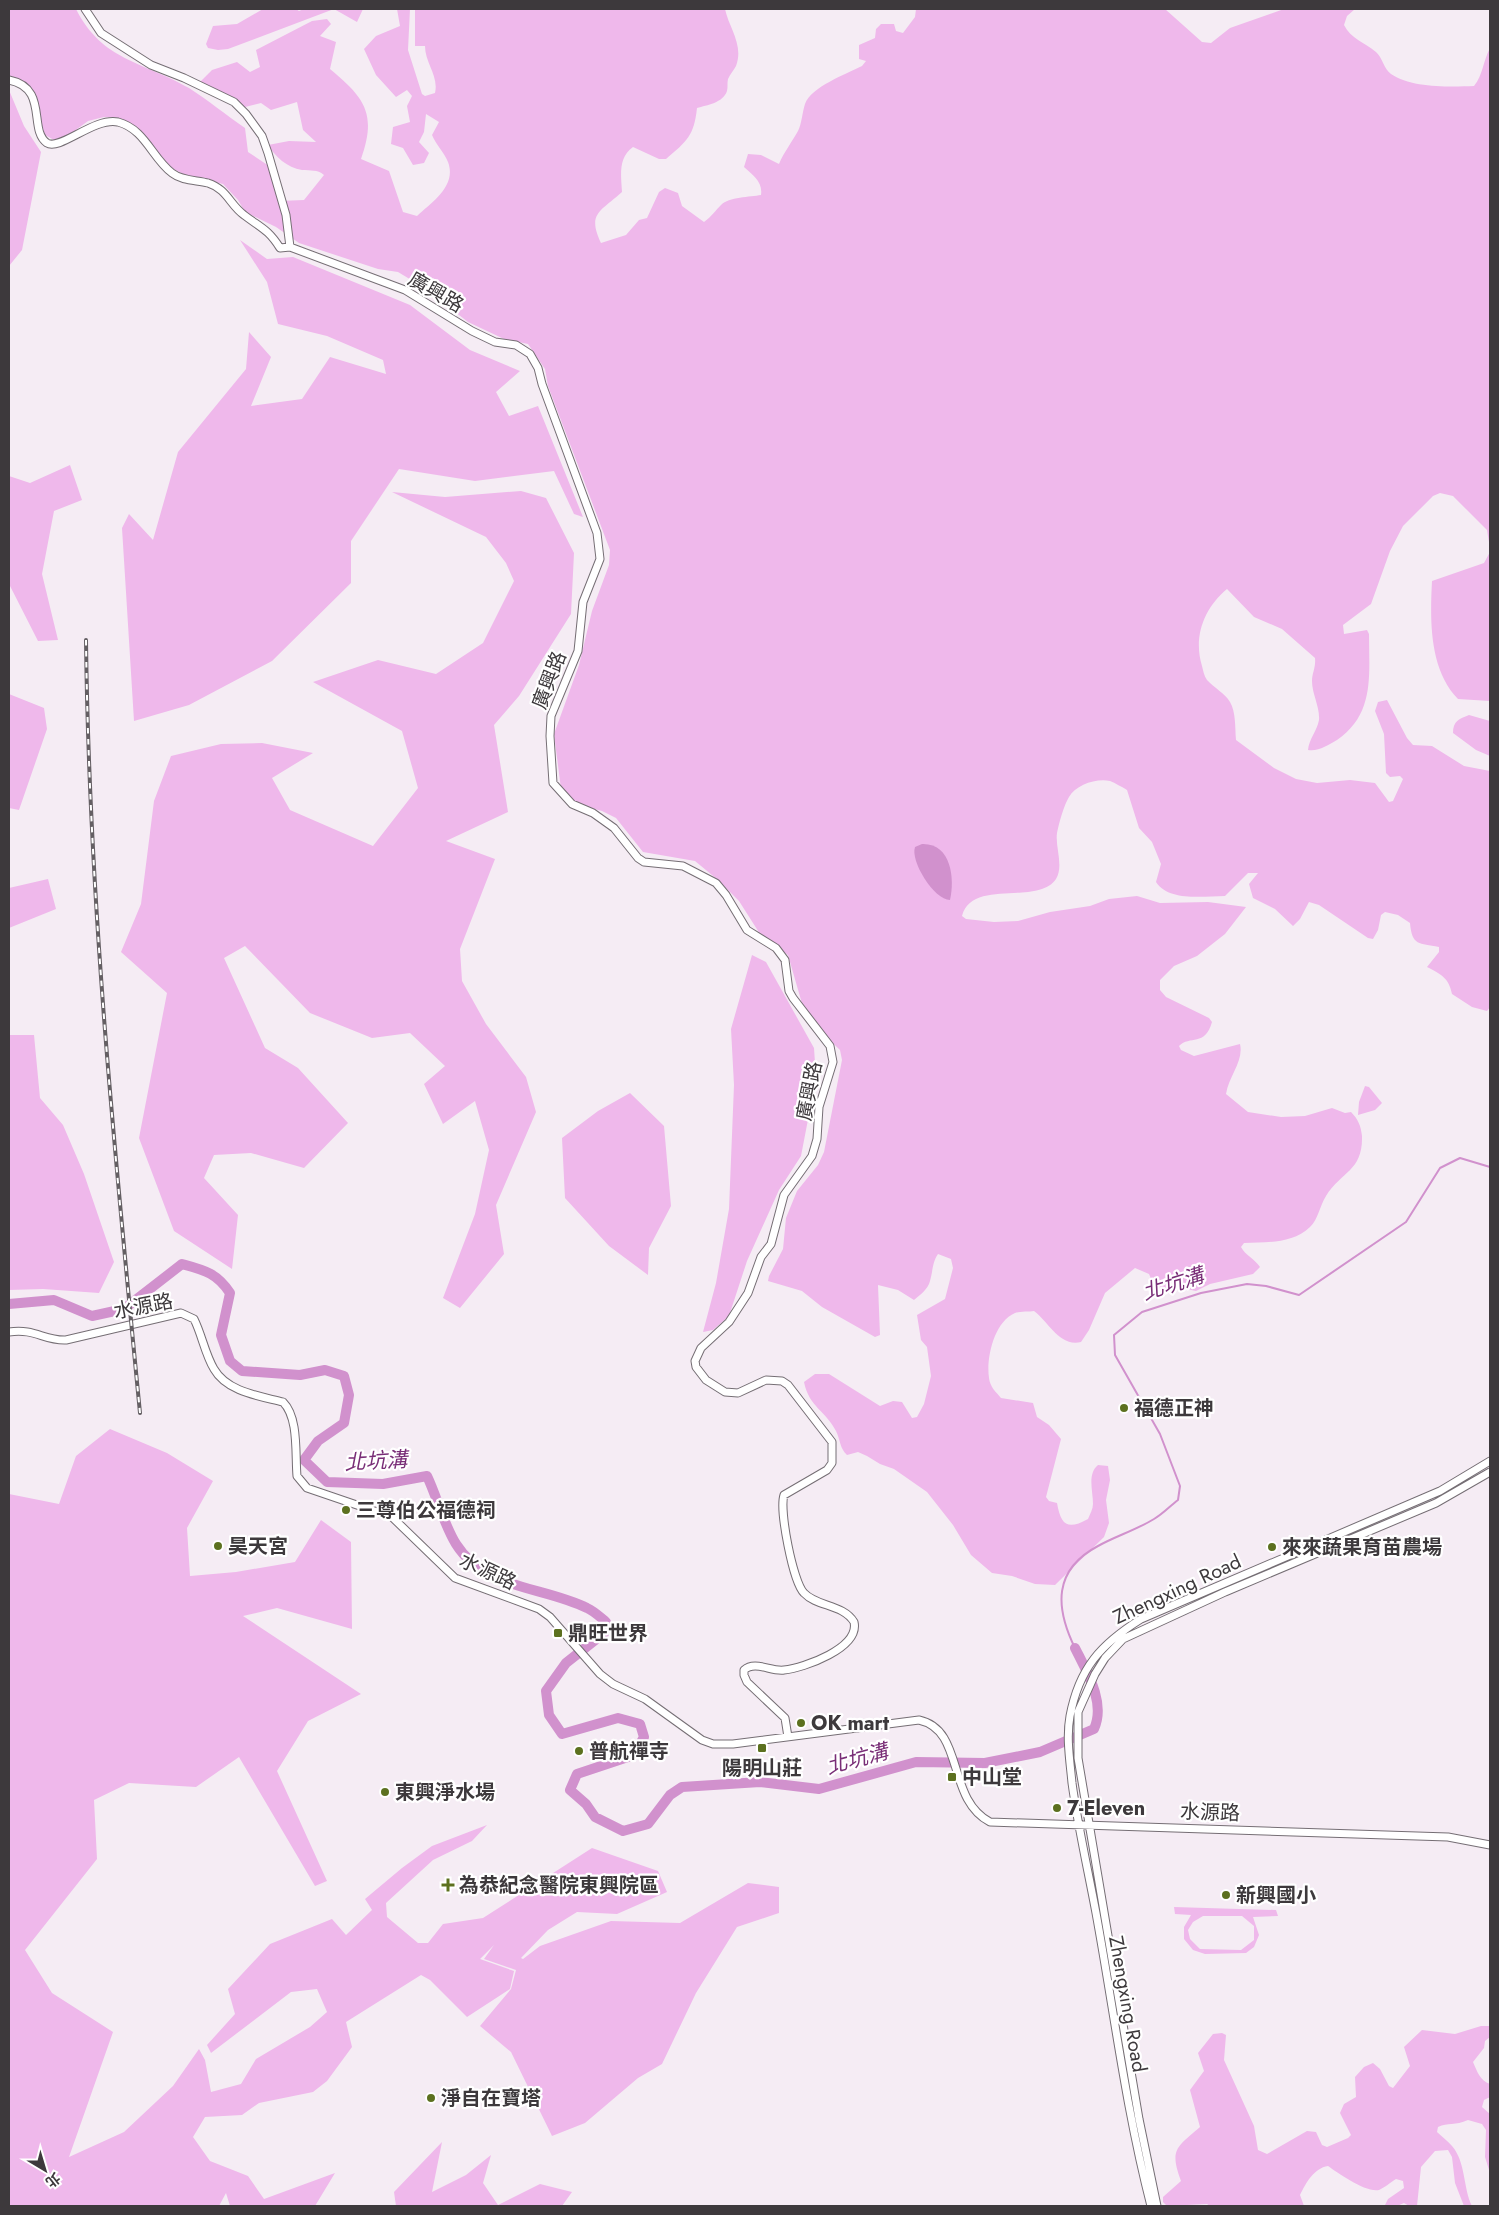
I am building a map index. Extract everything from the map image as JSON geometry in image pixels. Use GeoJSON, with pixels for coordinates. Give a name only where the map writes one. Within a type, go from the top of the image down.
{"type":"FeatureCollection","features":[{"type":"Feature","properties":{"kind":"street"},"geometry":{"type":"LineString","coordinates":[[85,9],[101,33],[150,65],[184,78],[234,102],[246,114],[262,136],[268,153],[286,215],[290,246]]}},
{"type":"Feature","properties":{"kind":"street","name":"廣興路"},"geometry":{"type":"LineString","coordinates":[[9,80],[21,83],[33,97],[42,136],[47,143],[53,145],[63,142],[90,126],[105,122],[117,122],[132,128],[172,173],[180,178],[209,183],[222,190],[244,215],[269,232],[280,248],[290,246],[405,290],[472,331],[494,342],[516,345],[530,354],[538,368],[542,384],[597,533],[601,550],[598,569],[583,602],[578,651],[550,716],[553,783],[572,804],[593,813],[614,828],[638,858],[644,862],[683,866],[716,883],[747,930],[776,948],[785,960],[789,991],[830,1046],[833,1062],[819,1107],[817,1139],[812,1156],[784,1195],[771,1244],[761,1257],[748,1293],[729,1322],[701,1348],[696,1361],[696,1367],[706,1380],[725,1392],[738,1393],[766,1380],[782,1381],[788,1385],[832,1442],[832,1463],[827,1470],[784,1495],[782,1502],[786,1534],[796,1576],[804,1594],[848,1615],[854,1622],[854,1631],[849,1640],[827,1657],[799,1668],[770,1670],[755,1665],[744,1670],[747,1682],[785,1718],[788,1737]]}},
{"type":"Feature","properties":{"kind":"street","name":"水源路"},"geometry":{"type":"LineString","coordinates":[[9,1332],[34,1332],[55,1340],[66,1340],[181,1313],[194,1319],[214,1369],[221,1379],[233,1388],[283,1402],[287,1406],[292,1417],[297,1476],[307,1488],[392,1517],[455,1578],[539,1609],[550,1618],[600,1674],[613,1684],[645,1699],[702,1740],[713,1744],[733,1744],[919,1720],[933,1725],[940,1730],[951,1753],[964,1794],[974,1810],[990,1822],[1448,1837],[1490,1846]]}},
{"type":"Feature","properties":{"kind":"street","name":"Zhengxing Road"},"geometry":{"type":"LineString","coordinates":[[1151,2206],[1135,2139],[1078,1825],[1068,1750],[1070,1716],[1079,1684],[1095,1656],[1114,1637],[1141,1619],[1440,1491],[1490,1461]]}},
{"type":"Feature","properties":{"kind":"street","name":"Zhengxing Road"},"geometry":{"type":"LineString","coordinates":[[1157,2206],[1139,2119],[1089,1824],[1078,1746],[1078,1712],[1105,1658],[1123,1639],[1225,1592],[1436,1503],[1490,1472]]}},
{"type":"Feature","properties":{"kind":"shaded area"},"geometry":{"type":"Polygon","coordinates":[[[9,9],[76,9],[86,26],[98,40],[111,50],[172,79],[203,97],[245,128],[248,152],[272,168],[279,201],[304,200],[324,175],[316,171],[291,167],[278,157],[268,145],[289,141],[316,142],[303,130],[297,102],[271,110],[261,103],[241,108],[198,84],[212,70],[237,62],[250,72],[260,67],[256,50],[312,21],[327,19],[331,24],[320,36],[336,42],[330,69],[352,89],[365,108],[368,130],[361,159],[389,171],[403,212],[417,216],[442,193],[449,179],[450,171],[446,158],[432,135],[439,122],[426,114],[424,132],[419,142],[429,153],[424,163],[413,165],[403,148],[391,144],[393,127],[410,122],[407,106],[412,96],[407,90],[396,97],[376,75],[364,49],[376,36],[400,26],[397,9],[410,9],[408,50],[422,94],[425,96],[435,93],[436,87],[425,46],[415,46],[415,9],[725,9],[737,44],[738,58],[736,66],[728,79],[725,95],[714,103],[697,108],[694,125],[688,137],[666,159],[659,159],[633,147],[628,151],[622,167],[622,192],[602,209],[596,219],[595,225],[601,243],[626,235],[639,220],[647,218],[659,192],[665,188],[678,193],[682,206],[704,222],[725,202],[761,195],[759,183],[744,167],[748,154],[761,155],[779,164],[798,131],[805,104],[814,92],[862,66],[866,61],[859,59],[859,45],[875,38],[876,29],[881,24],[894,24],[896,31],[903,33],[915,17],[916,9],[1165,9],[1202,42],[1211,43],[1230,28],[1284,9],[1355,9],[1347,16],[1344,25],[1350,34],[1376,52],[1391,74],[1409,82],[1431,86],[1474,86],[1490,48],[1490,548],[1487,530],[1453,496],[1440,493],[1433,496],[1403,526],[1390,551],[1371,604],[1343,625],[1344,634],[1367,630],[1369,634],[1369,679],[1364,706],[1349,730],[1337,740],[1319,749],[1308,750],[1319,720],[1312,681],[1315,658],[1282,629],[1254,617],[1227,589],[1212,605],[1207,614],[1202,624],[1199,644],[1203,671],[1206,678],[1225,696],[1232,706],[1236,740],[1274,768],[1296,779],[1317,783],[1350,780],[1375,783],[1389,802],[1393,801],[1403,779],[1400,776],[1390,777],[1386,773],[1384,734],[1375,711],[1378,702],[1387,700],[1407,738],[1413,745],[1432,746],[1464,766],[1490,771],[1490,1007],[1487,1011],[1472,1007],[1452,994],[1449,984],[1444,977],[1427,967],[1439,952],[1439,947],[1422,944],[1415,940],[1410,923],[1398,915],[1385,912],[1381,915],[1378,930],[1373,939],[1368,938],[1319,905],[1309,902],[1300,919],[1293,926],[1275,909],[1253,898],[1249,884],[1258,873],[1248,873],[1225,896],[1197,897],[1169,893],[1156,882],[1161,864],[1152,842],[1139,828],[1127,790],[1105,780],[1087,783],[1076,789],[1069,797],[1060,819],[1057,833],[1059,868],[1056,879],[1047,887],[1035,891],[978,898],[968,905],[962,916],[966,919],[994,922],[1018,921],[1050,912],[1090,906],[1109,899],[1137,896],[1160,903],[1208,902],[1246,907],[1225,934],[1197,956],[1174,966],[1160,980],[1160,990],[1166,997],[1209,1018],[1212,1022],[1205,1035],[1183,1043],[1179,1046],[1181,1050],[1194,1056],[1240,1044],[1240,1056],[1226,1094],[1248,1112],[1281,1117],[1305,1116],[1332,1108],[1345,1113],[1351,1112],[1362,1132],[1359,1157],[1350,1170],[1326,1196],[1310,1227],[1295,1237],[1279,1241],[1244,1243],[1241,1247],[1243,1250],[1260,1267],[1253,1274],[1210,1284],[1196,1291],[1172,1286],[1157,1292],[1149,1274],[1135,1268],[1105,1293],[1089,1330],[1081,1342],[1073,1343],[1066,1341],[1034,1311],[1015,1313],[1002,1324],[990,1351],[988,1370],[990,1381],[1001,1398],[1033,1403],[1037,1417],[1049,1425],[1061,1439],[1046,1497],[1049,1501],[1057,1503],[1061,1517],[1066,1524],[1075,1524],[1088,1519],[1093,1506],[1091,1483],[1093,1473],[1098,1465],[1108,1466],[1110,1480],[1106,1500],[1109,1523],[1104,1537],[1055,1585],[1035,1584],[1012,1576],[992,1573],[971,1555],[953,1525],[927,1492],[894,1469],[880,1464],[867,1456],[858,1452],[847,1455],[832,1424],[814,1403],[806,1390],[804,1382],[815,1374],[829,1374],[880,1406],[893,1401],[902,1402],[912,1418],[917,1417],[924,1404],[931,1376],[927,1347],[921,1340],[917,1315],[945,1299],[953,1268],[951,1259],[938,1254],[929,1284],[924,1292],[914,1300],[898,1290],[878,1285],[880,1335],[875,1337],[822,1307],[802,1291],[768,1281],[783,1249],[786,1218],[797,1191],[818,1165],[824,1152],[842,1060],[840,1050],[818,1029],[803,1007],[788,955],[760,934],[739,901],[718,880],[695,861],[643,852],[616,818],[602,811],[568,802],[561,789],[554,734],[579,665],[592,611],[609,565],[610,550],[548,386],[545,369],[528,344],[504,339],[468,322],[423,287],[398,272],[378,269],[299,243],[276,227],[245,212],[238,200],[223,184],[185,175],[168,166],[139,131],[119,118],[104,117],[88,121],[65,138],[54,140],[45,135],[32,92],[9,79],[9,9]]]}},
{"type":"Feature","properties":{"kind":"shaded area"},"geometry":{"type":"Polygon","coordinates":[[[263,9],[296,9],[299,11],[304,9],[334,9],[228,49],[208,48],[206,44],[213,26],[237,24],[263,9]]]}},
{"type":"Feature","properties":{"kind":"shaded area"},"geometry":{"type":"Polygon","coordinates":[[[334,9],[363,9],[357,22],[334,9]]]}},
{"type":"Feature","properties":{"kind":"shaded area"},"geometry":{"type":"Polygon","coordinates":[[[9,90],[24,126],[41,152],[22,250],[9,266],[9,90]]]}},
{"type":"Feature","properties":{"kind":"shaded area"},"geometry":{"type":"Polygon","coordinates":[[[240,240],[267,259],[293,257],[410,305],[470,350],[520,371],[496,392],[509,416],[538,406],[583,517],[574,514],[554,471],[475,481],[399,469],[351,541],[351,583],[272,661],[189,705],[134,721],[122,528],[129,514],[153,540],[178,452],[246,369],[249,332],[271,357],[251,406],[302,399],[330,357],[386,374],[383,360],[327,336],[278,324],[267,282],[240,240]]]}},
{"type":"Feature","properties":{"kind":"shaded area"},"geometry":{"type":"Polygon","coordinates":[[[70,465],[82,500],[54,511],[42,574],[58,640],[38,641],[9,584],[9,476],[30,483],[70,465]]]}},
{"type":"Feature","properties":{"kind":"shaded area"},"geometry":{"type":"Polygon","coordinates":[[[521,491],[546,498],[574,553],[571,614],[519,696],[494,725],[508,812],[446,841],[495,859],[460,949],[462,981],[486,1024],[526,1077],[536,1112],[496,1205],[504,1254],[460,1308],[443,1298],[475,1214],[489,1150],[475,1101],[443,1124],[424,1084],[445,1066],[410,1033],[372,1038],[310,1013],[245,946],[224,958],[265,1048],[298,1068],[348,1123],[304,1168],[251,1153],[214,1155],[204,1178],[238,1215],[232,1269],[174,1231],[139,1138],[167,993],[121,952],[141,904],[154,801],[171,756],[221,744],[262,743],[313,753],[272,778],[290,810],[373,846],[418,788],[402,731],[313,682],[378,660],[436,674],[483,643],[514,581],[506,563],[486,537],[392,492],[445,497],[521,491]]]}},
{"type":"Feature","properties":{"kind":"shaded area"},"geometry":{"type":"Polygon","coordinates":[[[1490,552],[1490,701],[1458,699],[1448,687],[1441,673],[1433,643],[1432,581],[1484,563],[1490,552]]]}},
{"type":"Feature","properties":{"kind":"shaded area"},"geometry":{"type":"Polygon","coordinates":[[[9,694],[44,708],[47,729],[19,810],[9,808],[9,694]]]}},
{"type":"Feature","properties":{"kind":"shaded area"},"geometry":{"type":"Polygon","coordinates":[[[1469,715],[1490,721],[1490,756],[1476,750],[1453,733],[1457,721],[1469,715]]]}},
{"type":"Feature","properties":{"kind":"shaded area"},"geometry":{"type":"Polygon","coordinates":[[[922,844],[932,845],[939,849],[949,863],[952,882],[950,900],[937,894],[920,870],[914,853],[915,847],[922,844]]]}},
{"type":"Feature","properties":{"kind":"shaded area"},"geometry":{"type":"Polygon","coordinates":[[[48,879],[56,909],[9,928],[9,888],[48,879]]]}},
{"type":"Feature","properties":{"kind":"shaded area"},"geometry":{"type":"Polygon","coordinates":[[[752,955],[766,962],[814,1048],[816,1078],[801,1156],[779,1190],[747,1261],[729,1316],[713,1330],[703,1332],[716,1283],[729,1209],[734,1085],[731,1029],[752,955]]]}},
{"type":"Feature","properties":{"kind":"shaded area"},"geometry":{"type":"Polygon","coordinates":[[[9,1035],[34,1035],[40,1098],[63,1125],[84,1174],[114,1262],[99,1293],[43,1289],[9,1290],[9,1035]]]}},
{"type":"Feature","properties":{"kind":"shaded area"},"geometry":{"type":"Polygon","coordinates":[[[1365,1086],[1369,1087],[1382,1103],[1375,1110],[1358,1115],[1359,1102],[1365,1086]]]}},
{"type":"Feature","properties":{"kind":"shaded area"},"geometry":{"type":"Polygon","coordinates":[[[630,1093],[664,1126],[671,1206],[649,1248],[648,1275],[609,1246],[565,1198],[562,1138],[598,1111],[630,1093]]]}},
{"type":"Feature","properties":{"kind":"shaded area"},"geometry":{"type":"Polygon","coordinates":[[[110,1429],[167,1453],[213,1481],[187,1528],[190,1576],[236,1572],[295,1562],[321,1520],[351,1542],[352,1629],[277,1608],[243,1616],[361,1694],[308,1721],[277,1771],[327,1881],[315,1886],[239,1757],[196,1787],[129,1783],[94,1800],[97,1859],[25,1950],[52,1993],[113,2032],[69,2157],[124,2132],[173,2086],[199,2049],[205,2060],[211,2092],[241,2084],[256,2059],[310,2027],[327,2012],[317,1989],[291,1992],[211,2053],[207,2045],[235,2014],[228,1989],[270,1944],[332,1919],[346,1935],[372,1910],[365,1899],[402,1868],[432,1846],[487,1825],[472,1841],[433,1860],[386,1903],[387,1917],[418,1943],[428,1943],[443,1924],[483,1918],[592,1848],[658,1871],[667,1892],[617,1914],[577,1912],[548,1930],[521,1958],[523,1959],[540,1946],[611,1921],[680,1923],[748,1883],[779,1887],[779,1913],[737,1927],[696,1993],[662,2064],[638,2078],[585,2123],[552,2136],[511,2052],[480,2026],[511,1989],[516,1970],[484,1959],[494,1945],[480,1959],[514,1971],[510,1989],[467,2017],[430,1980],[421,1975],[346,2022],[352,2047],[327,2081],[313,2092],[259,2103],[242,2115],[205,2117],[193,2137],[210,2161],[248,2176],[264,2199],[335,2173],[315,2206],[230,2206],[226,2193],[219,2206],[9,2206],[9,1494],[59,1504],[76,1456],[110,1429]]]}},
{"type":"Feature","properties":{"kind":"shaded area"},"geometry":{"type":"Polygon","coordinates":[[[1174,1907],[1276,1910],[1278,1916],[1253,1917],[1259,1935],[1254,1947],[1246,1953],[1205,1954],[1193,1950],[1184,1939],[1184,1927],[1191,1915],[1175,1914],[1174,1907]],[[1203,1916],[1193,1922],[1188,1930],[1190,1939],[1200,1949],[1241,1950],[1254,1940],[1254,1926],[1242,1916],[1203,1916]]]}},
{"type":"Feature","properties":{"kind":"shaded area"},"geometry":{"type":"Polygon","coordinates":[[[1481,2026],[1490,2026],[1490,2037],[1485,2041],[1484,2048],[1473,2062],[1481,2078],[1490,2084],[1490,2097],[1484,2100],[1482,2107],[1490,2114],[1490,2173],[1485,2157],[1486,2130],[1482,2124],[1468,2120],[1438,2127],[1437,2132],[1457,2152],[1472,2206],[1464,2206],[1455,2183],[1452,2157],[1448,2150],[1435,2151],[1421,2167],[1417,2206],[1409,2206],[1404,2203],[1397,2206],[1385,2205],[1388,2199],[1404,2188],[1403,2181],[1396,2179],[1379,2190],[1373,2190],[1352,2182],[1328,2166],[1315,2173],[1305,2186],[1300,2195],[1304,2206],[1210,2206],[1207,2204],[1167,2206],[1163,2202],[1163,2197],[1181,2181],[1177,2170],[1177,2150],[1200,2127],[1190,2090],[1204,2071],[1198,2053],[1213,2034],[1222,2033],[1226,2035],[1224,2060],[1254,2126],[1258,2150],[1267,2154],[1307,2131],[1316,2132],[1322,2145],[1327,2147],[1348,2138],[1351,2135],[1340,2113],[1344,2104],[1356,2097],[1355,2077],[1364,2067],[1373,2063],[1380,2069],[1389,2086],[1393,2088],[1410,2066],[1404,2047],[1422,2030],[1455,2034],[1481,2026]]]}},
{"type":"Feature","properties":{"kind":"shaded area"},"geometry":{"type":"Polygon","coordinates":[[[442,2142],[432,2192],[466,2175],[491,2155],[483,2183],[498,2205],[540,2184],[572,2192],[562,2206],[396,2206],[394,2192],[442,2142]]]}},
{"type":"Feature","properties":{"kind":"waterway","name":"北坑溝"},"geometry":{"type":"LineString","coordinates":[[1075,1648],[1068,1633],[1062,1604],[1062,1591],[1066,1578],[1073,1566],[1083,1556],[1098,1546],[1160,1515],[1178,1500],[1180,1486],[1160,1434],[1115,1355],[1114,1335],[1142,1312],[1201,1293],[1247,1284],[1266,1286],[1299,1295],[1406,1222],[1440,1168],[1460,1158],[1490,1167]]}},
{"type":"Feature","properties":{"kind":"waterway","name":"北坑溝"},"geometry":{"type":"LineString","coordinates":[[9,1304],[54,1300],[92,1316],[124,1309],[182,1264],[209,1273],[220,1281],[230,1293],[221,1335],[230,1361],[242,1371],[300,1375],[325,1370],[344,1376],[349,1395],[344,1423],[318,1441],[304,1460],[327,1482],[383,1484],[427,1476],[444,1520],[456,1544],[468,1559],[499,1579],[590,1609],[606,1622],[604,1633],[566,1663],[546,1691],[549,1715],[562,1734],[618,1718],[640,1724],[644,1737],[634,1755],[577,1774],[570,1790],[586,1804],[595,1817],[623,1831],[648,1824],[670,1795],[682,1787],[760,1782],[819,1789],[916,1762],[985,1763],[1040,1752],[1094,1729],[1098,1709],[1094,1688],[1075,1648]]}},
{"type":"Feature","properties":{"kind":"railway"},"geometry":{"type":"LineString","coordinates":[[86,640],[88,737],[98,931],[121,1220],[140,1413]]}},
{"type":"Feature","properties":{"kind":"place","name":"福德正神"},"geometry":{"type":"Point","coordinates":[1124,1408]}},
{"type":"Feature","properties":{"kind":"place","name":"三尊伯公福德祠"},"geometry":{"type":"Point","coordinates":[346,1510]}},
{"type":"Feature","properties":{"kind":"place","name":"昊天宮"},"geometry":{"type":"Point","coordinates":[218,1546]}},
{"type":"Feature","properties":{"kind":"place","name":"來來蔬果育苗農場"},"geometry":{"type":"Point","coordinates":[1272,1547]}},
{"type":"Feature","properties":{"kind":"place","name":"鼎旺世界"},"geometry":{"type":"Point","coordinates":[558,1633]}},
{"type":"Feature","properties":{"kind":"place","name":"OK mart"},"geometry":{"type":"Point","coordinates":[801,1723]}},
{"type":"Feature","properties":{"kind":"place","name":"陽明山莊"},"geometry":{"type":"Point","coordinates":[762,1748]}},
{"type":"Feature","properties":{"kind":"place","name":"普航禪寺"},"geometry":{"type":"Point","coordinates":[579,1751]}},
{"type":"Feature","properties":{"kind":"place","name":"中山堂"},"geometry":{"type":"Point","coordinates":[952,1777]}},
{"type":"Feature","properties":{"kind":"place","name":"東興淨水場"},"geometry":{"type":"Point","coordinates":[385,1792]}},
{"type":"Feature","properties":{"kind":"place","name":"7-Eleven"},"geometry":{"type":"Point","coordinates":[1057,1808]}},
{"type":"Feature","properties":{"kind":"place","name":"為恭紀念醫院東興院區"},"geometry":{"type":"Point","coordinates":[448,1885]}},
{"type":"Feature","properties":{"kind":"place","name":"新興國小"},"geometry":{"type":"Point","coordinates":[1226,1895]}},
{"type":"Feature","properties":{"kind":"place","name":"淨自在寶塔"},"geometry":{"type":"Point","coordinates":[431,2098]}}]}
